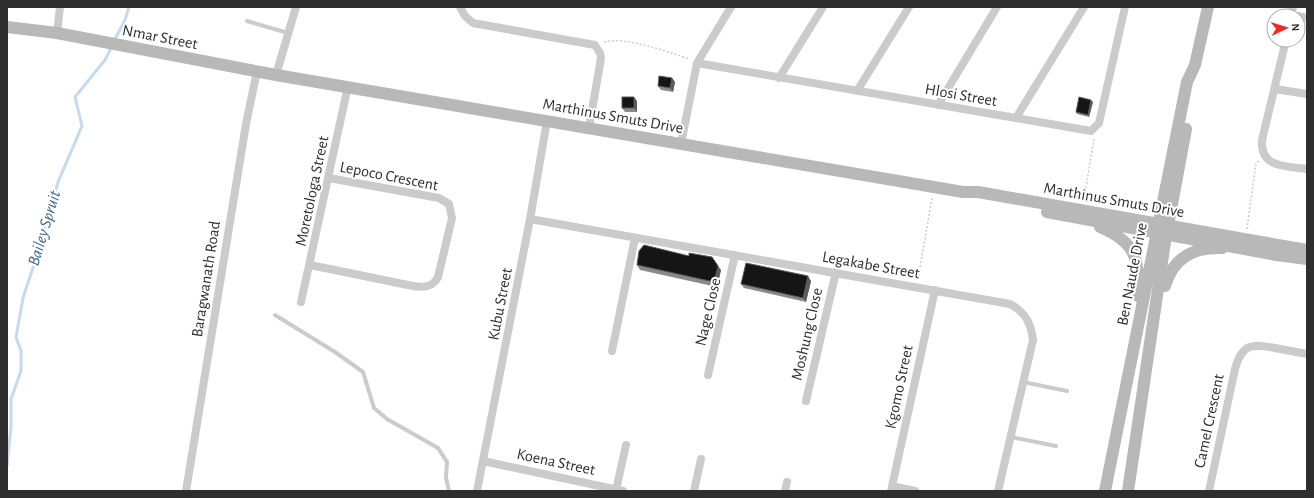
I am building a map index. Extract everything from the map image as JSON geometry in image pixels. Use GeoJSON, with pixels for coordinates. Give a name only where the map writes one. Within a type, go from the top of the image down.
{"type":"FeatureCollection","features":[{"type":"Feature","properties":{"kind":"street"},"geometry":{"type":"LineString","coordinates":[[57,33],[60,7]]}},
{"type":"Feature","properties":{"kind":"street"},"geometry":{"type":"LineString","coordinates":[[276,75],[296,7]]}},
{"type":"Feature","properties":{"kind":"street"},"geometry":{"type":"LineString","coordinates":[[460,7],[465,16],[473,23],[595,45],[601,58],[589,128]]}},
{"type":"Feature","properties":{"kind":"street"},"geometry":{"type":"LineString","coordinates":[[682,144],[698,63],[731,7]]}},
{"type":"Feature","properties":{"kind":"street"},"geometry":{"type":"LineString","coordinates":[[779,78],[823,7]]}},
{"type":"Feature","properties":{"kind":"street"},"geometry":{"type":"LineString","coordinates":[[857,92],[910,7]]}},
{"type":"Feature","properties":{"kind":"street"},"geometry":{"type":"LineString","coordinates":[[938,105],[997,7]]}},
{"type":"Feature","properties":{"kind":"street"},"geometry":{"type":"LineString","coordinates":[[1016,118],[1084,7]]}},
{"type":"Feature","properties":{"kind":"street"},"geometry":{"type":"LineString","coordinates":[[1094,130],[1099,123],[1125,7]]}},
{"type":"Feature","properties":{"kind":"street","name":"Ben Naude Drive"},"geometry":{"type":"LineString","coordinates":[[1105,491],[1140,320],[1196,79],[1195,65],[1208,7]]}},
{"type":"Feature","properties":{"kind":"street","name":"Nmar Street"},"geometry":{"type":"LineString","coordinates":[[7,28],[57,33],[257,71]]}},
{"type":"Feature","properties":{"kind":"street"},"geometry":{"type":"LineString","coordinates":[[1284,48],[1262,140],[1262,147],[1264,156],[1273,163],[1307,169]]}},
{"type":"Feature","properties":{"kind":"street","name":"Hlosi Street"},"geometry":{"type":"LineString","coordinates":[[698,63],[1085,131],[1094,130]]}},
{"type":"Feature","properties":{"kind":"street","name":"Marthinus Smuts Drive"},"geometry":{"type":"LineString","coordinates":[[257,71],[963,192],[978,192],[1083,215],[1247,244]]}},
{"type":"Feature","properties":{"kind":"street","name":"Baragwanath Road"},"geometry":{"type":"LineString","coordinates":[[186,491],[246,124],[257,71]]}},
{"type":"Feature","properties":{"kind":"street","name":"Moretologa Street"},"geometry":{"type":"LineString","coordinates":[[301,302],[348,86]]}},
{"type":"Feature","properties":{"kind":"street"},"geometry":{"type":"LineString","coordinates":[[1275,88],[1307,94]]}},
{"type":"Feature","properties":{"kind":"street","name":"Kubu Street"},"geometry":{"type":"LineString","coordinates":[[477,491],[530,219],[547,121]]}},
{"type":"Feature","properties":{"kind":"street","name":"Lepoco Crescent"},"geometry":{"type":"LineString","coordinates":[[310,265],[413,286],[429,286],[434,283],[438,277],[452,218],[449,204],[439,198],[329,178]]}},
{"type":"Feature","properties":{"kind":"street"},"geometry":{"type":"LineString","coordinates":[[1083,215],[1118,235],[1133,252],[1138,276],[1140,320]]}},
{"type":"Feature","properties":{"kind":"street","name":"Legakabe Street"},"geometry":{"type":"LineString","coordinates":[[530,219],[1010,304],[1024,314],[1030,322],[1033,340],[998,491]]}},
{"type":"Feature","properties":{"kind":"street","name":"Ben Naude Drive"},"geometry":{"type":"LineString","coordinates":[[1128,491],[1154,322],[1162,228]]}},
{"type":"Feature","properties":{"kind":"street"},"geometry":{"type":"LineString","coordinates":[[612,352],[635,238]]}},
{"type":"Feature","properties":{"kind":"street"},"geometry":{"type":"LineString","coordinates":[[1247,244],[1307,259]]}},
{"type":"Feature","properties":{"kind":"street"},"geometry":{"type":"LineString","coordinates":[[1154,322],[1167,277],[1178,261],[1187,255],[1200,250],[1247,244],[1307,250]]}},
{"type":"Feature","properties":{"kind":"street","name":"Nage Close"},"geometry":{"type":"LineString","coordinates":[[708,375],[735,255]]}},
{"type":"Feature","properties":{"kind":"street","name":"Moshung Close"},"geometry":{"type":"LineString","coordinates":[[806,401],[836,272]]}},
{"type":"Feature","properties":{"kind":"street","name":"Kgomo Street"},"geometry":{"type":"LineString","coordinates":[[892,489],[935,290]]}},
{"type":"Feature","properties":{"kind":"street","name":"Camel Crescent"},"geometry":{"type":"LineString","coordinates":[[1209,491],[1239,357],[1244,350],[1254,345],[1307,354]]}},
{"type":"Feature","properties":{"kind":"street"},"geometry":{"type":"LineString","coordinates":[[620,490],[626,445]]}},
{"type":"Feature","properties":{"kind":"street"},"geometry":{"type":"LineString","coordinates":[[694,491],[701,459]]}},
{"type":"Feature","properties":{"kind":"street","name":"Koena Street"},"geometry":{"type":"LineString","coordinates":[[483,461],[620,490]]}},
{"type":"Feature","properties":{"kind":"street"},"geometry":{"type":"LineString","coordinates":[[785,491],[787,482]]}},
{"type":"Feature","properties":{"kind":"street"},"geometry":{"type":"LineString","coordinates":[[892,489],[915,491]]}},
{"type":"Feature","properties":{"kind":"lane"},"geometry":{"type":"LineString","coordinates":[[247,21],[288,33]]}},
{"type":"Feature","properties":{"kind":"lane"},"geometry":{"type":"LineString","coordinates":[[275,315],[351,362],[363,372],[374,408],[387,419],[438,448],[448,462],[446,478],[449,491]]}},
{"type":"Feature","properties":{"kind":"lane"},"geometry":{"type":"LineString","coordinates":[[1023,382],[1067,391]]}},
{"type":"Feature","properties":{"kind":"lane"},"geometry":{"type":"LineString","coordinates":[[1011,437],[1056,446]]}},
{"type":"Feature","properties":{"kind":"path"},"geometry":{"type":"LineString","coordinates":[[595,45],[612,40],[659,49],[698,63]]}},
{"type":"Feature","properties":{"kind":"path"},"geometry":{"type":"LineString","coordinates":[[1083,215],[1094,130]]}},
{"type":"Feature","properties":{"kind":"path"},"geometry":{"type":"LineString","coordinates":[[1247,244],[1256,163],[1264,156]]}},
{"type":"Feature","properties":{"kind":"path"},"geometry":{"type":"LineString","coordinates":[[917,287],[934,187]]}},
{"type":"Feature","properties":{"kind":"building"},"geometry":{"type":"Polygon","coordinates":[[[659,76],[672,78],[670,88],[658,86],[659,76]]]}},
{"type":"Feature","properties":{"kind":"building"},"geometry":{"type":"Polygon","coordinates":[[[622,97],[634,97],[634,108],[622,108],[622,97]]]}},
{"type":"Feature","properties":{"kind":"building"},"geometry":{"type":"Polygon","coordinates":[[[1079,97],[1091,100],[1088,115],[1076,112],[1079,97]]]}},
{"type":"Feature","properties":{"kind":"building"},"geometry":{"type":"Polygon","coordinates":[[[644,245],[689,256],[689,253],[712,257],[718,266],[714,282],[637,265],[639,251],[644,245]]]}},
{"type":"Feature","properties":{"kind":"building"},"geometry":{"type":"Polygon","coordinates":[[[746,263],[808,276],[803,298],[741,284],[746,263]]]}},
{"type":"Feature","properties":{"kind":"waterway","name":"Bailey Spruit"},"geometry":{"type":"LineString","coordinates":[[114,41],[125,20],[129,7]]}},
{"type":"Feature","properties":{"kind":"waterway","name":"Bailey Spruit"},"geometry":{"type":"LineString","coordinates":[[7,466],[11,427],[11,399],[21,371],[21,351],[16,337],[23,298],[42,240],[58,182],[82,126],[75,97],[105,60],[112,46]]}}]}
